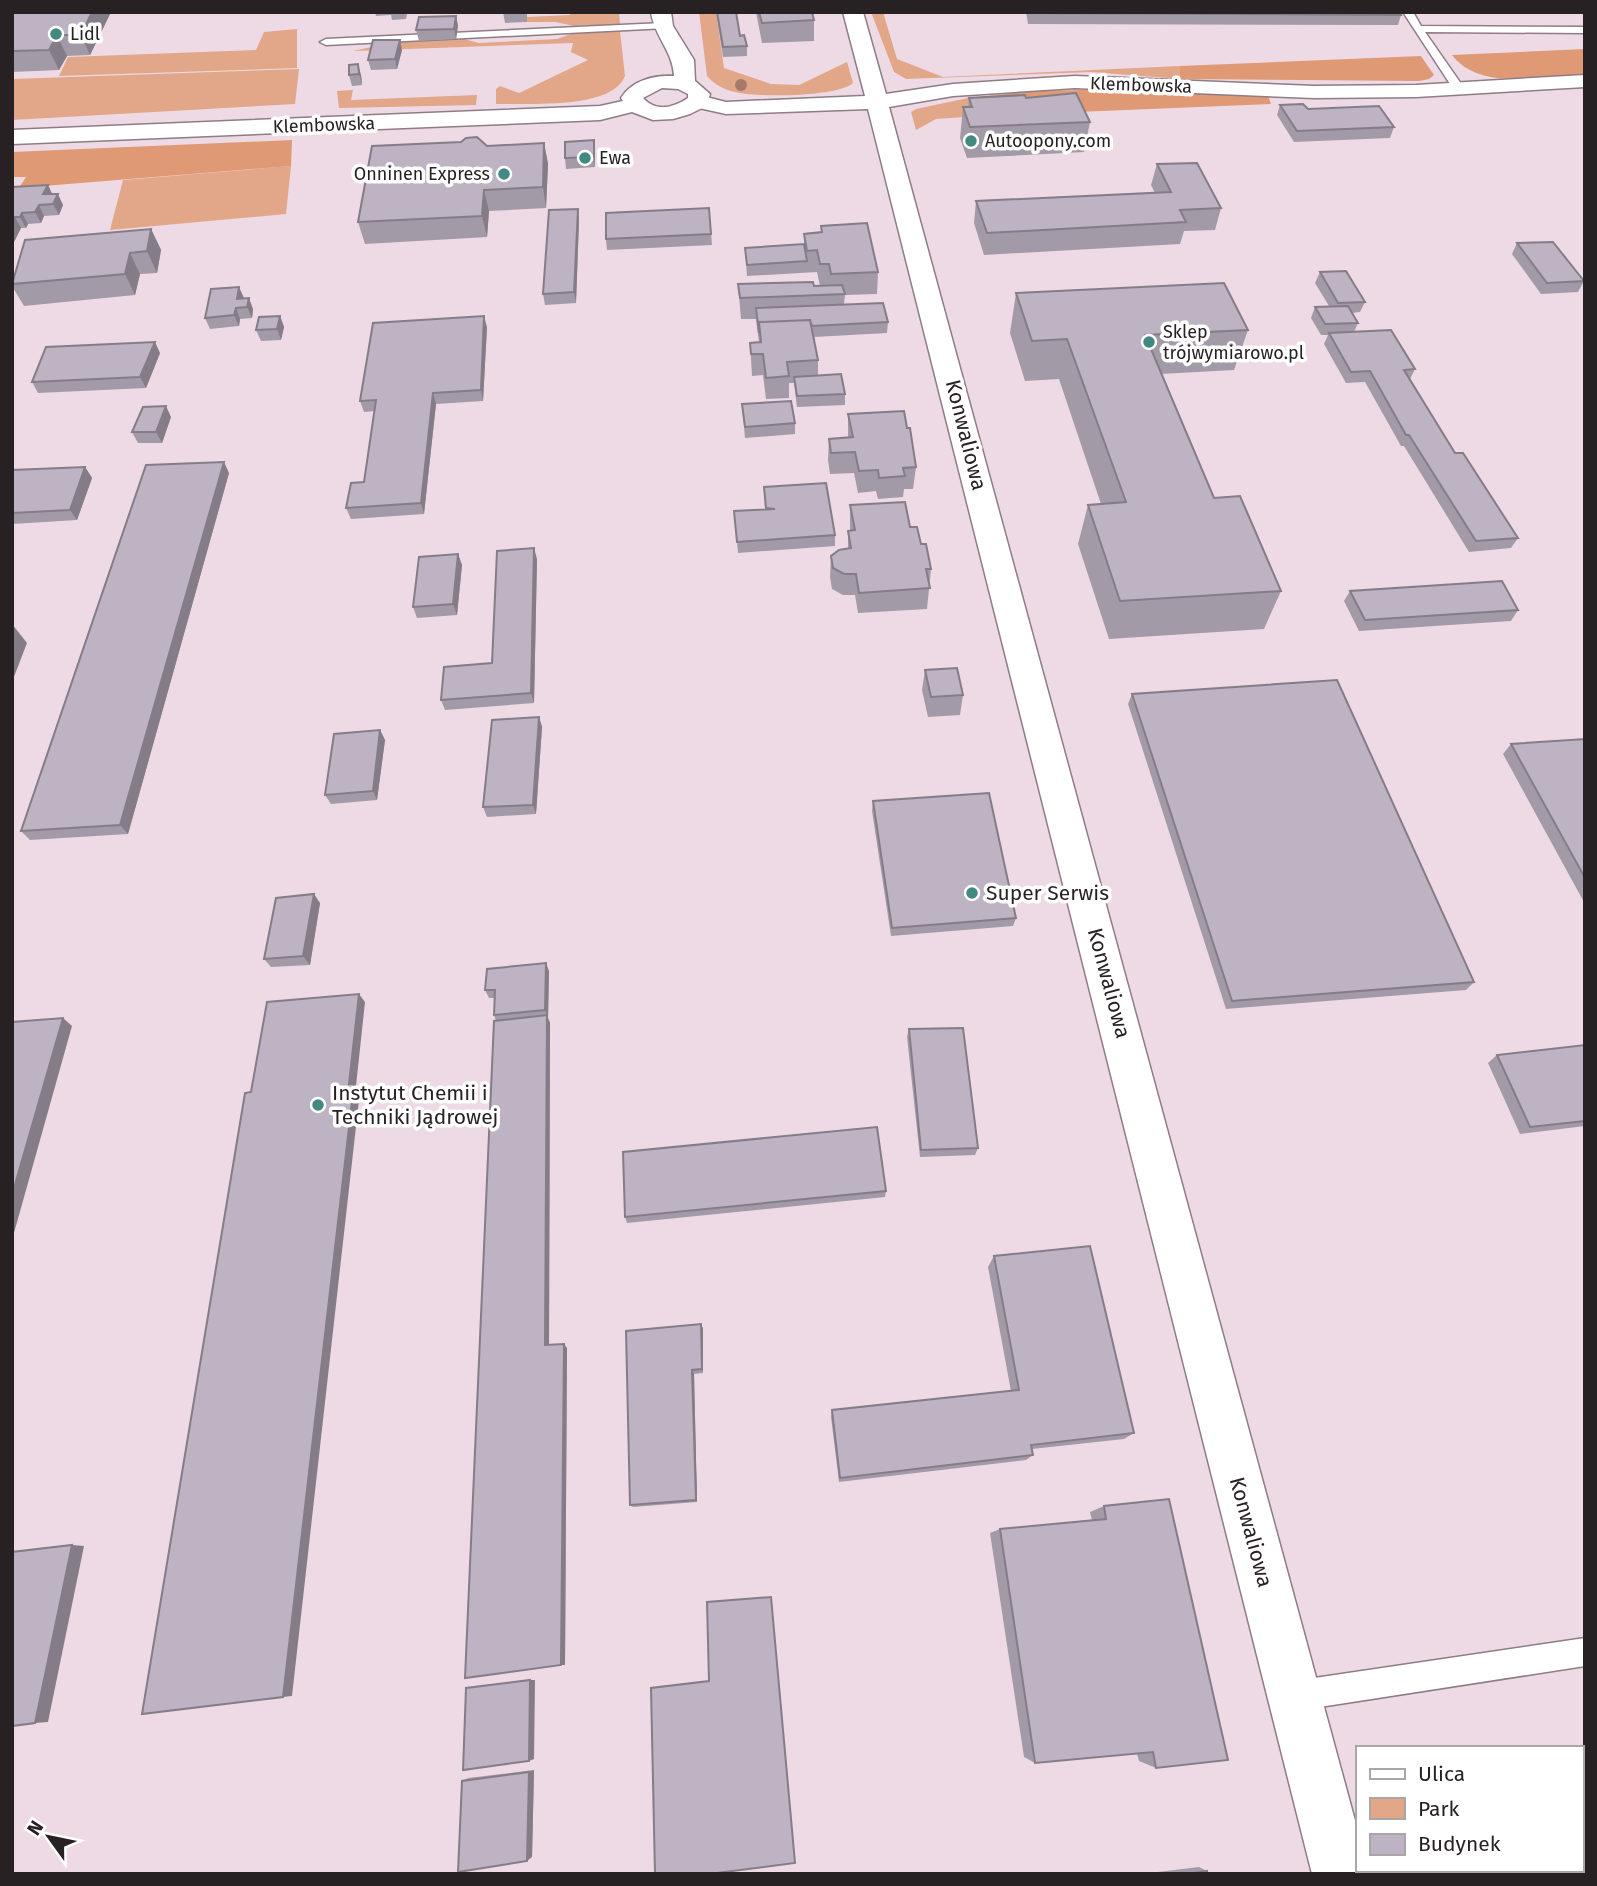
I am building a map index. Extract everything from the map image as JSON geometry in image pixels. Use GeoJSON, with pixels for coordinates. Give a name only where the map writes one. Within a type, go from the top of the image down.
{"type":"FeatureCollection","features":[{"type":"Feature","properties":{"kind":"street","name":"Konwaliowa"},"geometry":{"type":"LineString","coordinates":[[853,12],[879,102],[1341,1874]]}},
{"type":"Feature","properties":{"kind":"street"},"geometry":{"type":"LineString","coordinates":[[662,19],[684,60],[692,92],[690,108],[668,113],[645,111],[635,105],[632,98],[636,91],[646,85],[647,56],[662,19]]}},
{"type":"Feature","properties":{"kind":"street","name":"Klembowska"},"geometry":{"type":"LineString","coordinates":[[646,85],[659,82],[692,92],[726,108],[879,102],[953,90],[1075,82],[1314,92],[1585,81]]}},
{"type":"Feature","properties":{"kind":"street","name":"Klembowska"},"geometry":{"type":"LineString","coordinates":[[12,137],[600,113],[635,105]]}},
{"type":"Feature","properties":{"kind":"lane"},"geometry":{"type":"LineString","coordinates":[[1408,12],[1458,88]]}},
{"type":"Feature","properties":{"kind":"lane"},"geometry":{"type":"LineString","coordinates":[[326,42],[662,19]]}},
{"type":"Feature","properties":{"kind":"lane"},"geometry":{"type":"LineString","coordinates":[[1417,29],[1585,30]]}},
{"type":"Feature","properties":{"kind":"lane"},"geometry":{"type":"LineString","coordinates":[[1294,1696],[1585,1652]]}},
{"type":"Feature","properties":{"kind":"green space"},"geometry":{"type":"Polygon","coordinates":[[[571,12],[619,12],[620,24],[575,26],[555,22],[527,22],[527,17],[570,15],[571,12]]]}},
{"type":"Feature","properties":{"kind":"green space"},"geometry":{"type":"Polygon","coordinates":[[[699,12],[716,12],[724,68],[771,84],[799,85],[847,62],[853,83],[832,91],[799,95],[751,94],[722,88],[707,76],[699,12]]]}},
{"type":"Feature","properties":{"kind":"green space"},"geometry":{"type":"Polygon","coordinates":[[[871,12],[883,12],[897,59],[943,77],[1180,66],[1180,79],[1091,72],[906,79],[894,72],[871,12]]]}},
{"type":"Feature","properties":{"kind":"green space"},"geometry":{"type":"Polygon","coordinates":[[[297,29],[297,68],[59,76],[68,57],[256,50],[264,32],[297,29]]]}},
{"type":"Feature","properties":{"kind":"green space"},"geometry":{"type":"Polygon","coordinates":[[[620,31],[625,76],[617,87],[604,95],[587,100],[547,104],[496,104],[496,89],[500,86],[519,93],[588,60],[571,52],[573,43],[353,51],[399,41],[464,39],[479,43],[557,39],[574,33],[620,31]]]}},
{"type":"Feature","properties":{"kind":"green space"},"geometry":{"type":"Polygon","coordinates":[[[299,69],[295,104],[12,120],[12,79],[299,69]]]}},
{"type":"Feature","properties":{"kind":"green space"},"geometry":{"type":"Polygon","coordinates":[[[353,90],[351,100],[477,95],[476,105],[339,108],[337,91],[353,90]]]}},
{"type":"Feature","properties":{"kind":"green space"},"geometry":{"type":"Polygon","coordinates":[[[968,98],[979,116],[936,119],[916,130],[911,112],[968,98]]]}},
{"type":"Feature","properties":{"kind":"green space"},"geometry":{"type":"Polygon","coordinates":[[[291,166],[286,214],[110,230],[123,180],[291,166]]]}},
{"type":"Feature","properties":{"kind":"shaded area"},"geometry":{"type":"Polygon","coordinates":[[[1585,49],[1585,74],[1532,79],[1496,78],[1479,74],[1464,67],[1452,55],[1585,49]]]}},
{"type":"Feature","properties":{"kind":"shaded area"},"geometry":{"type":"Polygon","coordinates":[[[1421,56],[1434,75],[1419,81],[1180,79],[1180,66],[1421,56]]]}},
{"type":"Feature","properties":{"kind":"shaded area"},"geometry":{"type":"Polygon","coordinates":[[[1034,91],[1268,95],[1271,104],[979,116],[968,98],[1034,91]]]}},
{"type":"Feature","properties":{"kind":"shaded area"},"geometry":{"type":"Polygon","coordinates":[[[292,140],[291,166],[19,188],[26,177],[12,177],[12,152],[292,140]]]}},
{"type":"Feature","properties":{"kind":"building"},"geometry":{"type":"Polygon","coordinates":[[[12,12],[92,12],[81,35],[57,35],[49,50],[12,51],[12,12]]]}},
{"type":"Feature","properties":{"kind":"building"},"geometry":{"type":"Polygon","coordinates":[[[717,12],[736,12],[740,36],[744,35],[747,46],[723,47],[717,12]]]}},
{"type":"Feature","properties":{"kind":"building"},"geometry":{"type":"Polygon","coordinates":[[[759,12],[812,12],[814,20],[762,23],[759,12]]]}},
{"type":"Feature","properties":{"kind":"building"},"geometry":{"type":"Polygon","coordinates":[[[1400,12],[1401,15],[1030,13],[1400,12]]]}},
{"type":"Feature","properties":{"kind":"building"},"geometry":{"type":"Polygon","coordinates":[[[456,16],[454,29],[416,30],[419,17],[456,16]]]}},
{"type":"Feature","properties":{"kind":"building"},"geometry":{"type":"Polygon","coordinates":[[[373,40],[400,40],[395,59],[368,60],[373,40]]]}},
{"type":"Feature","properties":{"kind":"building"},"geometry":{"type":"Polygon","coordinates":[[[358,64],[359,74],[349,75],[349,65],[358,64]]]}},
{"type":"Feature","properties":{"kind":"building"},"geometry":{"type":"Polygon","coordinates":[[[1076,93],[1090,122],[970,127],[963,107],[972,107],[969,98],[1025,95],[1026,98],[1076,93]]]}},
{"type":"Feature","properties":{"kind":"building"},"geometry":{"type":"Polygon","coordinates":[[[1303,104],[1308,109],[1379,106],[1394,127],[1297,131],[1280,105],[1303,104]]]}},
{"type":"Feature","properties":{"kind":"building"},"geometry":{"type":"Polygon","coordinates":[[[477,137],[487,146],[544,143],[543,187],[484,190],[482,216],[358,222],[372,146],[461,142],[466,138],[477,137]]]}},
{"type":"Feature","properties":{"kind":"building"},"geometry":{"type":"Polygon","coordinates":[[[594,140],[594,157],[565,158],[565,142],[594,140]]]}},
{"type":"Feature","properties":{"kind":"building"},"geometry":{"type":"Polygon","coordinates":[[[1197,163],[1221,208],[1180,210],[1186,222],[987,233],[976,201],[1171,192],[1157,164],[1197,163]]]}},
{"type":"Feature","properties":{"kind":"building"},"geometry":{"type":"Polygon","coordinates":[[[48,185],[43,194],[58,194],[53,204],[39,205],[35,212],[22,213],[20,217],[15,217],[12,223],[12,187],[48,185]]]}},
{"type":"Feature","properties":{"kind":"building"},"geometry":{"type":"Polygon","coordinates":[[[709,208],[711,234],[606,239],[606,213],[709,208]]]}},
{"type":"Feature","properties":{"kind":"building"},"geometry":{"type":"Polygon","coordinates":[[[578,209],[574,292],[543,294],[549,210],[578,209]]]}},
{"type":"Feature","properties":{"kind":"building"},"geometry":{"type":"Polygon","coordinates":[[[867,223],[878,272],[831,274],[829,264],[820,264],[817,250],[807,251],[804,234],[822,232],[821,226],[867,223]]]}},
{"type":"Feature","properties":{"kind":"building"},"geometry":{"type":"Polygon","coordinates":[[[151,229],[147,251],[130,253],[125,274],[12,284],[25,240],[151,229]]]}},
{"type":"Feature","properties":{"kind":"building"},"geometry":{"type":"Polygon","coordinates":[[[1553,242],[1584,281],[1547,283],[1517,243],[1553,242]]]}},
{"type":"Feature","properties":{"kind":"building"},"geometry":{"type":"Polygon","coordinates":[[[804,244],[807,261],[747,265],[745,248],[804,244]]]}},
{"type":"Feature","properties":{"kind":"building"},"geometry":{"type":"Polygon","coordinates":[[[1346,271],[1365,302],[1338,303],[1320,272],[1346,271]]]}},
{"type":"Feature","properties":{"kind":"building"},"geometry":{"type":"Polygon","coordinates":[[[813,282],[814,286],[842,285],[845,294],[740,298],[738,284],[813,282]]]}},
{"type":"Feature","properties":{"kind":"building"},"geometry":{"type":"Polygon","coordinates":[[[1224,283],[1248,330],[1145,335],[1214,498],[1240,496],[1281,591],[1120,601],[1088,505],[1126,502],[1067,339],[1032,341],[1016,293],[1224,283]]]}},
{"type":"Feature","properties":{"kind":"building"},"geometry":{"type":"Polygon","coordinates":[[[239,287],[237,299],[249,298],[247,307],[236,308],[234,315],[205,318],[211,289],[239,287]]]}},
{"type":"Feature","properties":{"kind":"building"},"geometry":{"type":"Polygon","coordinates":[[[883,303],[888,322],[812,326],[810,320],[759,322],[759,333],[756,308],[883,303]]]}},
{"type":"Feature","properties":{"kind":"building"},"geometry":{"type":"Polygon","coordinates":[[[1348,306],[1358,323],[1325,324],[1315,307],[1348,306]]]}},
{"type":"Feature","properties":{"kind":"building"},"geometry":{"type":"Polygon","coordinates":[[[280,316],[277,329],[256,330],[259,317],[280,316]]]}},
{"type":"Feature","properties":{"kind":"building"},"geometry":{"type":"Polygon","coordinates":[[[484,316],[481,390],[433,393],[421,503],[346,508],[351,483],[364,482],[376,400],[360,401],[373,323],[484,316]]]}},
{"type":"Feature","properties":{"kind":"building"},"geometry":{"type":"Polygon","coordinates":[[[810,320],[818,360],[787,362],[789,376],[766,378],[763,354],[751,354],[750,343],[761,342],[759,322],[810,320]]]}},
{"type":"Feature","properties":{"kind":"building"},"geometry":{"type":"Polygon","coordinates":[[[1391,330],[1415,369],[1404,370],[1455,453],[1463,453],[1518,538],[1476,541],[1409,435],[1406,435],[1370,371],[1351,372],[1329,333],[1391,330]]]}},
{"type":"Feature","properties":{"kind":"building"},"geometry":{"type":"Polygon","coordinates":[[[155,342],[140,377],[32,382],[46,347],[155,342]]]}},
{"type":"Feature","properties":{"kind":"building"},"geometry":{"type":"Polygon","coordinates":[[[841,374],[845,394],[797,396],[794,377],[841,374]]]}},
{"type":"Feature","properties":{"kind":"building"},"geometry":{"type":"Polygon","coordinates":[[[791,401],[795,423],[745,427],[742,404],[791,401]]]}},
{"type":"Feature","properties":{"kind":"building"},"geometry":{"type":"Polygon","coordinates":[[[166,406],[156,432],[132,432],[143,407],[166,406]]]}},
{"type":"Feature","properties":{"kind":"building"},"geometry":{"type":"Polygon","coordinates":[[[904,411],[907,428],[910,428],[916,467],[903,468],[905,476],[879,478],[878,470],[859,471],[855,452],[831,453],[829,439],[853,437],[848,414],[904,411]]]}},
{"type":"Feature","properties":{"kind":"building"},"geometry":{"type":"Polygon","coordinates":[[[224,462],[120,825],[21,831],[146,465],[224,462]]]}},
{"type":"Feature","properties":{"kind":"building"},"geometry":{"type":"Polygon","coordinates":[[[85,467],[70,510],[12,513],[12,470],[85,467]]]}},
{"type":"Feature","properties":{"kind":"building"},"geometry":{"type":"Polygon","coordinates":[[[826,483],[835,535],[737,542],[734,511],[775,509],[766,508],[764,487],[826,483]]]}},
{"type":"Feature","properties":{"kind":"building"},"geometry":{"type":"Polygon","coordinates":[[[905,502],[910,527],[917,527],[921,544],[926,544],[931,569],[926,569],[930,588],[859,593],[856,574],[844,574],[833,568],[831,556],[839,550],[851,548],[848,531],[855,530],[850,505],[905,502]]]}},
{"type":"Feature","properties":{"kind":"building"},"geometry":{"type":"Polygon","coordinates":[[[534,548],[531,693],[441,700],[444,667],[492,663],[497,551],[534,548]]]}},
{"type":"Feature","properties":{"kind":"building"},"geometry":{"type":"Polygon","coordinates":[[[458,554],[453,604],[413,607],[419,557],[458,554]]]}},
{"type":"Feature","properties":{"kind":"building"},"geometry":{"type":"Polygon","coordinates":[[[1502,581],[1518,610],[1365,620],[1350,591],[1502,581]]]}},
{"type":"Feature","properties":{"kind":"building"},"geometry":{"type":"Polygon","coordinates":[[[957,668],[963,695],[931,697],[925,670],[957,668]]]}},
{"type":"Feature","properties":{"kind":"building"},"geometry":{"type":"Polygon","coordinates":[[[1337,680],[1474,982],[1232,1001],[1132,694],[1337,680]]]}},
{"type":"Feature","properties":{"kind":"building"},"geometry":{"type":"Polygon","coordinates":[[[539,717],[533,805],[483,807],[492,720],[539,717]]]}},
{"type":"Feature","properties":{"kind":"building"},"geometry":{"type":"Polygon","coordinates":[[[380,730],[373,791],[325,795],[334,734],[380,730]]]}},
{"type":"Feature","properties":{"kind":"building"},"geometry":{"type":"Polygon","coordinates":[[[1585,739],[1585,878],[1511,744],[1585,739]]]}},
{"type":"Feature","properties":{"kind":"building"},"geometry":{"type":"Polygon","coordinates":[[[989,793],[1016,918],[892,928],[873,801],[989,793]]]}},
{"type":"Feature","properties":{"kind":"building"},"geometry":{"type":"Polygon","coordinates":[[[314,894],[303,956],[264,959],[276,898],[314,894]]]}},
{"type":"Feature","properties":{"kind":"building"},"geometry":{"type":"Polygon","coordinates":[[[546,963],[545,1010],[494,1015],[495,990],[485,990],[487,969],[546,963]]]}},
{"type":"Feature","properties":{"kind":"building"},"geometry":{"type":"Polygon","coordinates":[[[359,994],[349,1084],[354,1084],[283,1697],[142,1714],[245,1093],[251,1092],[267,1002],[359,994]]]}},
{"type":"Feature","properties":{"kind":"building"},"geometry":{"type":"Polygon","coordinates":[[[547,1015],[545,1345],[564,1344],[561,1665],[465,1678],[494,1021],[547,1015]]]}},
{"type":"Feature","properties":{"kind":"building"},"geometry":{"type":"Polygon","coordinates":[[[63,1018],[12,1195],[12,1022],[63,1018]]]}},
{"type":"Feature","properties":{"kind":"building"},"geometry":{"type":"Polygon","coordinates":[[[963,1028],[978,1148],[921,1150],[909,1029],[963,1028]]]}},
{"type":"Feature","properties":{"kind":"building"},"geometry":{"type":"Polygon","coordinates":[[[1585,1045],[1585,1121],[1530,1127],[1497,1055],[1585,1045]]]}},
{"type":"Feature","properties":{"kind":"building"},"geometry":{"type":"Polygon","coordinates":[[[877,1127],[886,1191],[625,1217],[623,1152],[877,1127]]]}},
{"type":"Feature","properties":{"kind":"building"},"geometry":{"type":"Polygon","coordinates":[[[1090,1246],[1134,1433],[1031,1445],[1033,1455],[840,1478],[832,1410],[1019,1390],[994,1256],[1090,1246]]]}},
{"type":"Feature","properties":{"kind":"building"},"geometry":{"type":"Polygon","coordinates":[[[701,1324],[702,1369],[692,1370],[696,1500],[630,1505],[626,1331],[701,1324]]]}},
{"type":"Feature","properties":{"kind":"building"},"geometry":{"type":"Polygon","coordinates":[[[1169,1499],[1228,1760],[1156,1768],[1153,1752],[1035,1763],[1000,1529],[1106,1519],[1104,1506],[1169,1499]]]}},
{"type":"Feature","properties":{"kind":"building"},"geometry":{"type":"Polygon","coordinates":[[[72,1545],[35,1723],[12,1726],[12,1552],[72,1545]]]}},
{"type":"Feature","properties":{"kind":"building"},"geometry":{"type":"Polygon","coordinates":[[[771,1597],[795,1863],[709,1874],[655,1874],[651,1688],[709,1681],[707,1602],[771,1597]]]}},
{"type":"Feature","properties":{"kind":"building"},"geometry":{"type":"Polygon","coordinates":[[[530,1680],[529,1761],[463,1770],[466,1688],[530,1680]]]}},
{"type":"Feature","properties":{"kind":"building"},"geometry":{"type":"Polygon","coordinates":[[[529,1772],[527,1861],[458,1872],[462,1781],[529,1772]]]}},
{"type":"Feature","properties":{"kind":"place","name":"Lidl"},"geometry":{"type":"Point","coordinates":[56,34]}},
{"type":"Feature","properties":{"kind":"place","name":"Autoopony.com"},"geometry":{"type":"Point","coordinates":[971,141]}},
{"type":"Feature","properties":{"kind":"place","name":"Ewa"},"geometry":{"type":"Point","coordinates":[585,158]}},
{"type":"Feature","properties":{"kind":"place","name":"Onninen Express"},"geometry":{"type":"Point","coordinates":[504,174]}},
{"type":"Feature","properties":{"kind":"place","name":"Sklep trójwymiarowo.pl"},"geometry":{"type":"Point","coordinates":[1149,342]}},
{"type":"Feature","properties":{"kind":"place","name":"Super Serwis"},"geometry":{"type":"Point","coordinates":[972,893]}},
{"type":"Feature","properties":{"kind":"place","name":"Instytut Chemii i Techniki Jądrowej"},"geometry":{"type":"Point","coordinates":[318,1105]}}]}
